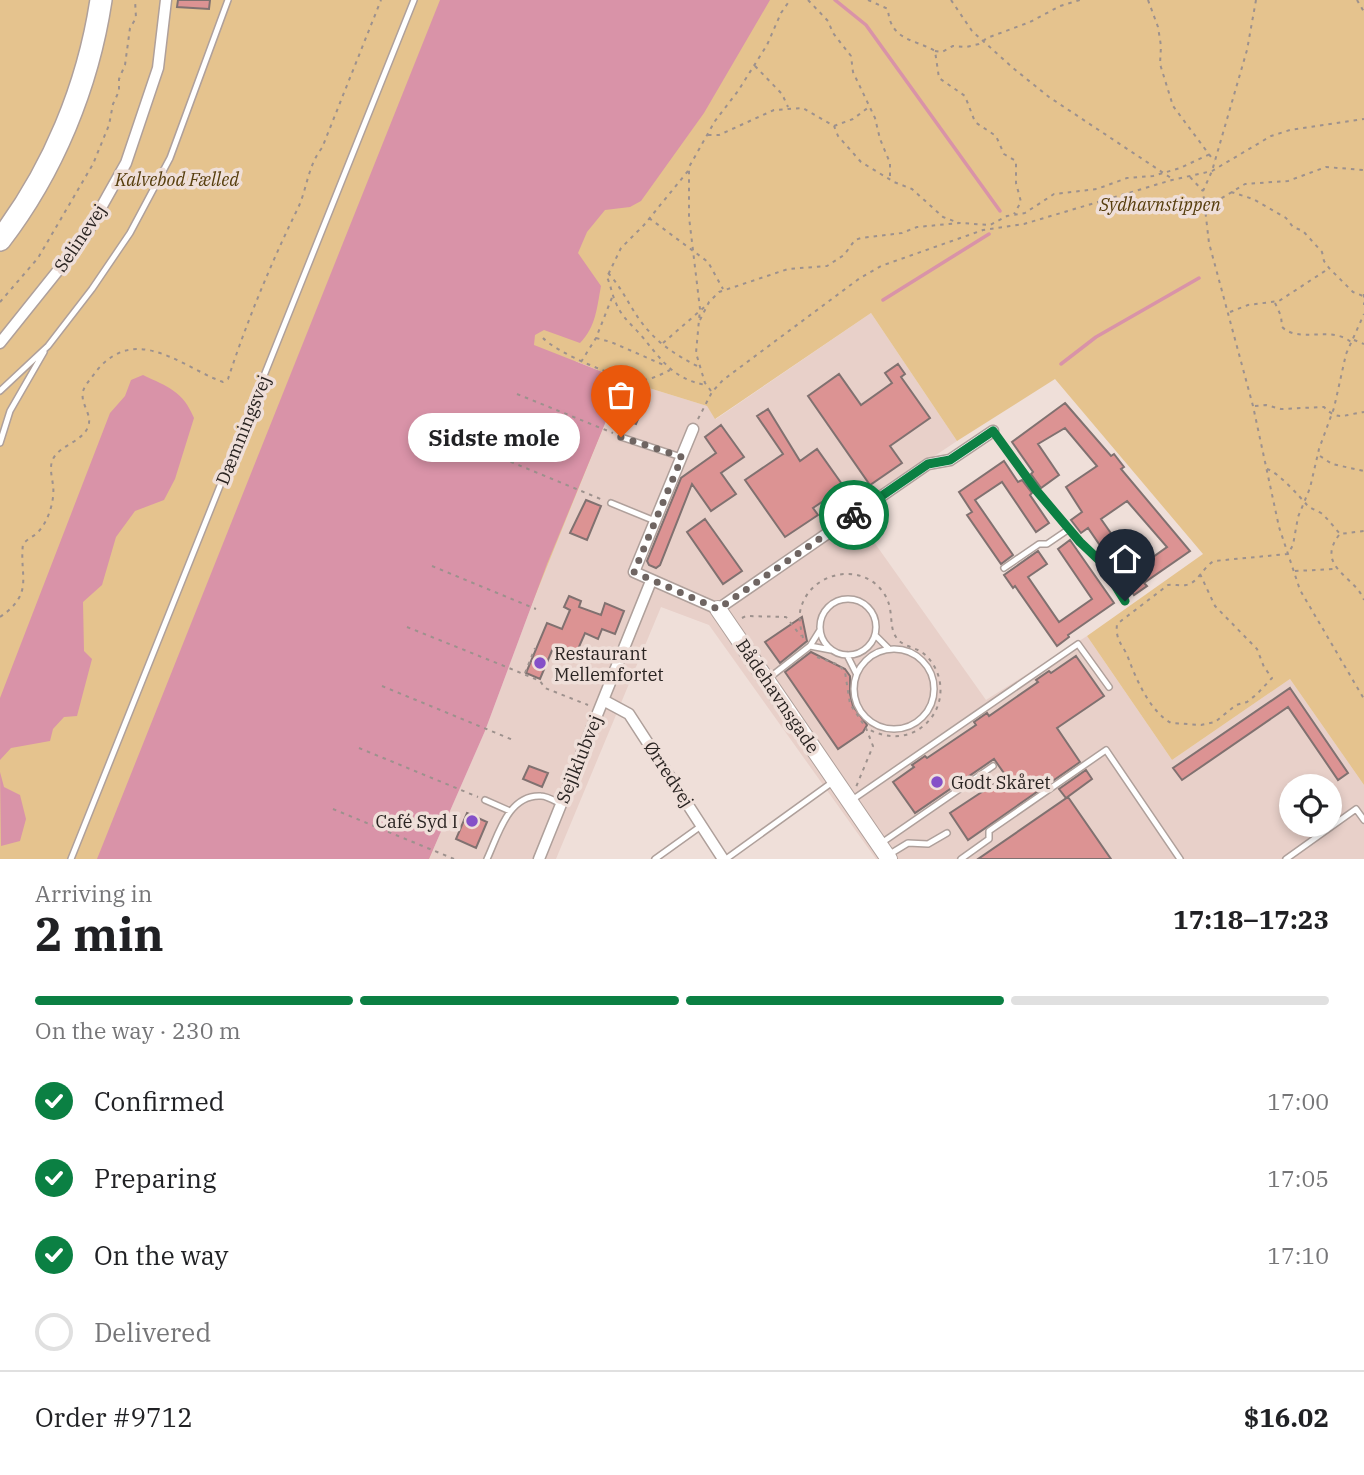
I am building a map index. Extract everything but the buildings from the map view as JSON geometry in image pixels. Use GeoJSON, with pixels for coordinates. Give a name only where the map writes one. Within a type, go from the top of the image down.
{"type":"FeatureCollection","features":[{"type":"Feature","properties":{"kind":"highway"},"geometry":{"type":"LineString","coordinates":[[0,240],[32,194],[65,129],[89,59],[101,0]]}},
{"type":"Feature","properties":{"kind":"street","name":"Selinevej"},"geometry":{"type":"LineString","coordinates":[[0,343],[84,238],[126,163],[158,68],[166,0]]}},
{"type":"Feature","properties":{"kind":"street"},"geometry":{"type":"LineString","coordinates":[[693,429],[634,572],[718,609],[928,464],[950,460],[993,431]]}},
{"type":"Feature","properties":{"kind":"street","name":"Sejlklubvej"},"geometry":{"type":"LineString","coordinates":[[539,859],[651,581]]}},
{"type":"Feature","properties":{"kind":"street","name":"Bådehavnsgade"},"geometry":{"type":"LineString","coordinates":[[718,609],[885,853]]}},
{"type":"Feature","properties":{"kind":"street","name":"Ørredvej"},"geometry":{"type":"LineString","coordinates":[[601,705],[629,714],[725,859]]}},
{"type":"Feature","properties":{"kind":"lane"},"geometry":{"type":"LineString","coordinates":[[0,442],[10,411],[48,346],[92,289],[130,233],[170,158],[228,0]]}},
{"type":"Feature","properties":{"kind":"lane","name":"Dæmningsvej"},"geometry":{"type":"LineString","coordinates":[[71,859],[414,0]]}},
{"type":"Feature","properties":{"kind":"lane"},"geometry":{"type":"LineString","coordinates":[[0,391],[48,346]]}},
{"type":"Feature","properties":{"kind":"lane"},"geometry":{"type":"LineString","coordinates":[[993,431],[1036,490],[1100,561],[1125,601]]}},
{"type":"Feature","properties":{"kind":"lane"},"geometry":{"type":"LineString","coordinates":[[621,437],[682,457]]}},
{"type":"Feature","properties":{"kind":"lane"},"geometry":{"type":"LineString","coordinates":[[611,503],[655,522]]}},
{"type":"Feature","properties":{"kind":"lane"},"geometry":{"type":"LineString","coordinates":[[1004,568],[1039,544],[1047,544],[1069,529]]}},
{"type":"Feature","properties":{"kind":"lane"},"geometry":{"type":"LineString","coordinates":[[766,680],[810,646],[820,629],[822,616],[835,602],[853,599],[870,608],[875,616],[875,635],[864,650],[847,655],[810,646]]}},
{"type":"Feature","properties":{"kind":"lane"},"geometry":{"type":"LineString","coordinates":[[820,629],[825,643],[832,650]]}},
{"type":"Feature","properties":{"kind":"lane"},"geometry":{"type":"LineString","coordinates":[[875,635],[888,649]]}},
{"type":"Feature","properties":{"kind":"lane"},"geometry":{"type":"LineString","coordinates":[[850,802],[1079,643],[1109,687]]}},
{"type":"Feature","properties":{"kind":"lane"},"geometry":{"type":"LineString","coordinates":[[888,649],[914,653],[931,673],[933,699],[918,721],[906,727],[880,727],[869,721],[854,699],[856,673],[869,657],[888,649]]}},
{"type":"Feature","properties":{"kind":"lane"},"geometry":{"type":"LineString","coordinates":[[847,655],[856,673]]}},
{"type":"Feature","properties":{"kind":"lane"},"geometry":{"type":"LineString","coordinates":[[961,859],[989,839],[989,831],[1106,750],[1180,859]]}},
{"type":"Feature","properties":{"kind":"lane"},"geometry":{"type":"LineString","coordinates":[[885,853],[993,766]]}},
{"type":"Feature","properties":{"kind":"lane"},"geometry":{"type":"LineString","coordinates":[[725,859],[835,780]]}},
{"type":"Feature","properties":{"kind":"lane"},"geometry":{"type":"LineString","coordinates":[[487,859],[515,804],[543,796],[561,804]]}},
{"type":"Feature","properties":{"kind":"lane"},"geometry":{"type":"LineString","coordinates":[[485,800],[510,811]]}},
{"type":"Feature","properties":{"kind":"lane"},"geometry":{"type":"LineString","coordinates":[[1286,859],[1356,809],[1364,820]]}},
{"type":"Feature","properties":{"kind":"lane"},"geometry":{"type":"LineString","coordinates":[[655,859],[702,825]]}},
{"type":"Feature","properties":{"kind":"lane"},"geometry":{"type":"LineString","coordinates":[[885,853],[908,843],[928,844],[947,833]]}},
{"type":"Feature","properties":{"kind":"path"},"geometry":{"type":"LineString","coordinates":[[0,302],[38,258],[93,164],[119,91],[130,28],[136,18],[135,0]]}},
{"type":"Feature","properties":{"kind":"path"},"geometry":{"type":"LineString","coordinates":[[0,617],[15,604],[23,589],[23,544],[38,532],[52,503],[52,462],[59,452],[85,432],[90,420],[82,403],[84,389],[105,361],[125,349],[147,349],[223,382],[228,379],[276,254],[305,190],[314,159],[322,148],[381,0]]}},
{"type":"Feature","properties":{"kind":"path"},"geometry":{"type":"LineString","coordinates":[[712,392],[706,386],[696,353],[699,309],[689,217],[689,170],[694,156],[754,65],[790,0]]}},
{"type":"Feature","properties":{"kind":"path"},"geometry":{"type":"LineString","coordinates":[[808,0],[828,21],[833,33],[851,56],[853,72],[870,107],[890,163],[890,178]]}},
{"type":"Feature","properties":{"kind":"path"},"geometry":{"type":"LineString","coordinates":[[868,0],[887,9],[890,22],[908,41],[942,52],[953,46],[973,46],[1060,6],[1080,0]]}},
{"type":"Feature","properties":{"kind":"path"},"geometry":{"type":"LineString","coordinates":[[951,0],[972,31],[993,52],[1049,97],[1171,176],[1172,180]]}},
{"type":"Feature","properties":{"kind":"path"},"geometry":{"type":"LineString","coordinates":[[1148,0],[1161,46],[1160,64],[1173,106],[1215,162]]}},
{"type":"Feature","properties":{"kind":"path"},"geometry":{"type":"LineString","coordinates":[[1203,191],[1215,162],[1247,50],[1256,0]]}},
{"type":"Feature","properties":{"kind":"path"},"geometry":{"type":"LineString","coordinates":[[1357,0],[1364,12]]}},
{"type":"Feature","properties":{"kind":"path"},"geometry":{"type":"LineString","coordinates":[[935,51],[939,78],[965,96],[975,122],[996,136],[1004,154],[1017,163],[1016,183],[1021,202],[1018,211],[1013,215]]}},
{"type":"Feature","properties":{"kind":"path"},"geometry":{"type":"LineString","coordinates":[[754,65],[782,94],[788,108]]}},
{"type":"Feature","properties":{"kind":"path"},"geometry":{"type":"LineString","coordinates":[[707,135],[719,135],[759,115],[788,108],[803,108],[834,126],[853,119],[870,107]]}},
{"type":"Feature","properties":{"kind":"path"},"geometry":{"type":"LineString","coordinates":[[693,429],[712,392],[723,380],[850,286],[881,267],[983,230],[1024,224],[1172,180],[1212,171],[1271,136],[1290,130],[1364,119]]}},
{"type":"Feature","properties":{"kind":"path"},"geometry":{"type":"LineString","coordinates":[[834,126],[838,136],[856,158],[912,189],[943,217],[960,223]]}},
{"type":"Feature","properties":{"kind":"path"},"geometry":{"type":"LineString","coordinates":[[661,344],[724,290],[788,269],[827,266],[844,255],[855,240],[896,234],[917,227],[960,223],[989,225],[1029,212],[1054,194],[1097,189],[1127,178],[1153,176],[1180,169],[1210,154]]}},
{"type":"Feature","properties":{"kind":"path"},"geometry":{"type":"LineString","coordinates":[[1206,208],[1245,184],[1288,181],[1321,167],[1364,170]]}},
{"type":"Feature","properties":{"kind":"path"},"geometry":{"type":"LineString","coordinates":[[689,170],[621,248],[607,277],[617,306],[627,322],[666,366],[696,384],[706,386]]}},
{"type":"Feature","properties":{"kind":"path"},"geometry":{"type":"LineString","coordinates":[[1189,176],[1203,191],[1209,243],[1253,406],[1279,527],[1300,590],[1364,699]]}},
{"type":"Feature","properties":{"kind":"path"},"geometry":{"type":"LineString","coordinates":[[1231,192],[1253,199],[1303,231],[1322,252],[1325,264],[1349,290],[1364,295],[1364,305]]}},
{"type":"Feature","properties":{"kind":"path"},"geometry":{"type":"LineString","coordinates":[[649,218],[711,265],[720,287],[724,290]]}},
{"type":"Feature","properties":{"kind":"path"},"geometry":{"type":"LineString","coordinates":[[1229,312],[1248,305],[1274,302],[1300,289],[1329,268]]}},
{"type":"Feature","properties":{"kind":"path"},"geometry":{"type":"LineString","coordinates":[[608,273],[623,288],[643,324],[661,344],[700,368]]}},
{"type":"Feature","properties":{"kind":"path"},"geometry":{"type":"LineString","coordinates":[[581,362],[596,338],[613,294]]}},
{"type":"Feature","properties":{"kind":"path"},"geometry":{"type":"LineString","coordinates":[[699,320],[709,302]]}},
{"type":"Feature","properties":{"kind":"path"},"geometry":{"type":"LineString","coordinates":[[1274,302],[1281,316],[1282,327],[1289,333],[1337,334],[1364,344]]}},
{"type":"Feature","properties":{"kind":"path"},"geometry":{"type":"LineString","coordinates":[[1288,554],[1293,545],[1298,517],[1305,503],[1352,341],[1364,314]]}},
{"type":"Feature","properties":{"kind":"path"},"geometry":{"type":"LineString","coordinates":[[543,338],[550,346],[581,362],[634,380],[652,378],[671,370]]}},
{"type":"Feature","properties":{"kind":"path"},"geometry":{"type":"LineString","coordinates":[[596,338],[666,366]]}},
{"type":"Feature","properties":{"kind":"path"},"geometry":{"type":"LineString","coordinates":[[517,394],[621,437]]}},
{"type":"Feature","properties":{"kind":"path"},"geometry":{"type":"LineString","coordinates":[[1253,406],[1266,405],[1280,409],[1324,407],[1331,415],[1346,416],[1364,412]]}},
{"type":"Feature","properties":{"kind":"path"},"geometry":{"type":"LineString","coordinates":[[487,452],[611,503]]}},
{"type":"Feature","properties":{"kind":"path"},"geometry":{"type":"LineString","coordinates":[[1318,455],[1332,464],[1364,471]]}},
{"type":"Feature","properties":{"kind":"path"},"geometry":{"type":"LineString","coordinates":[[1266,468],[1276,473],[1305,503],[1325,516],[1340,534]]}},
{"type":"Feature","properties":{"kind":"path"},"geometry":{"type":"LineString","coordinates":[[1335,569],[1332,556],[1335,540],[1340,534],[1364,531]]}},
{"type":"Feature","properties":{"kind":"path"},"geometry":{"type":"LineString","coordinates":[[1200,574],[1215,606],[1257,649],[1272,678],[1247,702],[1236,705],[1215,722],[1201,725],[1171,723],[1144,693],[1133,674],[1129,659],[1120,646],[1116,628],[1119,622],[1168,584],[1188,585],[1206,565],[1214,561],[1288,554]]}},
{"type":"Feature","properties":{"kind":"path"},"geometry":{"type":"LineString","coordinates":[[432,566],[536,609]]}},
{"type":"Feature","properties":{"kind":"path"},"geometry":{"type":"LineString","coordinates":[[1294,571],[1335,569],[1361,593],[1364,600]]}},
{"type":"Feature","properties":{"kind":"path"},"geometry":{"type":"LineString","coordinates":[[730,626],[746,616],[786,617],[790,622],[804,639],[800,618],[790,622]]}},
{"type":"Feature","properties":{"kind":"path"},"geometry":{"type":"LineString","coordinates":[[407,627],[540,681],[545,688],[601,705]]}},
{"type":"Feature","properties":{"kind":"path"},"geometry":{"type":"LineString","coordinates":[[524,674],[535,648]]}},
{"type":"Feature","properties":{"kind":"path"},"geometry":{"type":"LineString","coordinates":[[817,657],[839,665],[845,672],[850,704],[866,728],[873,746],[850,802]]}},
{"type":"Feature","properties":{"kind":"path"},"geometry":{"type":"LineString","coordinates":[[382,686],[513,740]]}},
{"type":"Feature","properties":{"kind":"path"},"geometry":{"type":"LineString","coordinates":[[359,748],[485,800]]}},
{"type":"Feature","properties":{"kind":"path"},"geometry":{"type":"LineString","coordinates":[[333,809],[454,859]]}},
{"type":"Feature","properties":{"kind":"shaded area"},"geometry":{"type":"Polygon","coordinates":[[[440,0],[770,0],[704,113],[641,201],[630,207],[605,210],[587,232],[578,253],[601,286],[595,316],[585,337],[580,343],[544,330],[535,335],[534,345],[623,380],[547,564],[485,731],[429,859],[97,859],[440,0]]]}},
{"type":"Feature","properties":{"kind":"shaded area"},"geometry":{"type":"Polygon","coordinates":[[[871,313],[957,441],[852,511],[986,700],[1087,636],[1172,760],[1290,679],[1364,785],[1364,859],[876,859],[709,625],[661,607],[556,859],[429,859],[485,731],[547,564],[623,380],[707,406],[716,419],[871,313]]]}},
{"type":"Feature","properties":{"kind":"shaded area"},"geometry":{"type":"Polygon","coordinates":[[[143,375],[180,396],[194,418],[175,479],[164,500],[135,511],[116,537],[102,585],[83,602],[84,651],[92,659],[77,716],[64,717],[53,729],[50,741],[11,748],[0,760],[0,698],[110,413],[125,396],[131,380],[143,375]]]}},
{"type":"Feature","properties":{"kind":"shaded area"},"geometry":{"type":"Polygon","coordinates":[[[0,772],[4,787],[20,795],[26,819],[20,841],[1,846],[0,772]]]}},
{"type":"Feature","properties":{"kind":"green space"},"geometry":{"type":"Polygon","coordinates":[[[0,0],[1364,0],[1364,785],[1290,679],[1172,760],[1087,636],[1203,554],[1055,379],[957,441],[871,313],[715,419],[707,406],[623,380],[575,361],[619,388],[429,859],[0,859],[0,0]]]}},
{"type":"Feature","properties":{"kind":"waterway"},"geometry":{"type":"LineString","coordinates":[[835,0],[866,25],[1000,211]]}},
{"type":"Feature","properties":{"kind":"waterway"},"geometry":{"type":"LineString","coordinates":[[883,300],[989,234]]}},
{"type":"Feature","properties":{"kind":"waterway"},"geometry":{"type":"LineString","coordinates":[[1061,364],[1096,337],[1199,278]]}},
{"type":"Feature","properties":{"kind":"way so far"},"geometry":{"type":"LineString","coordinates":[[621,437],[682,457],[634,572],[718,609],[854,515]]}},
{"type":"Feature","properties":{"kind":"place","name":"Sidste mole"},"geometry":{"type":"Point","coordinates":[621,437]}},
{"type":"Feature","properties":{"kind":"place","name":"Restaurant Mellemfortet"},"geometry":{"type":"Point","coordinates":[540,663]}},
{"type":"Feature","properties":{"kind":"place","name":"Godt Skåret"},"geometry":{"type":"Point","coordinates":[937,782]}},
{"type":"Feature","properties":{"kind":"place","name":"Café Syd I"},"geometry":{"type":"Point","coordinates":[472,821]}},
{"type":"Feature","properties":{"kind":"route"},"geometry":{"type":"LineString","coordinates":[[854,515],[928,464],[950,460],[993,431],[1036,490],[1080,542],[1100,561],[1125,601]]}},
{"type":"Feature","properties":{"kind":"park label","name":"Kalvebod Fælled"},"geometry":{"type":"Point","coordinates":[177,179]}},
{"type":"Feature","properties":{"kind":"park label","name":"Sydhavnstippen"},"geometry":{"type":"Point","coordinates":[1160,204]}}]}
